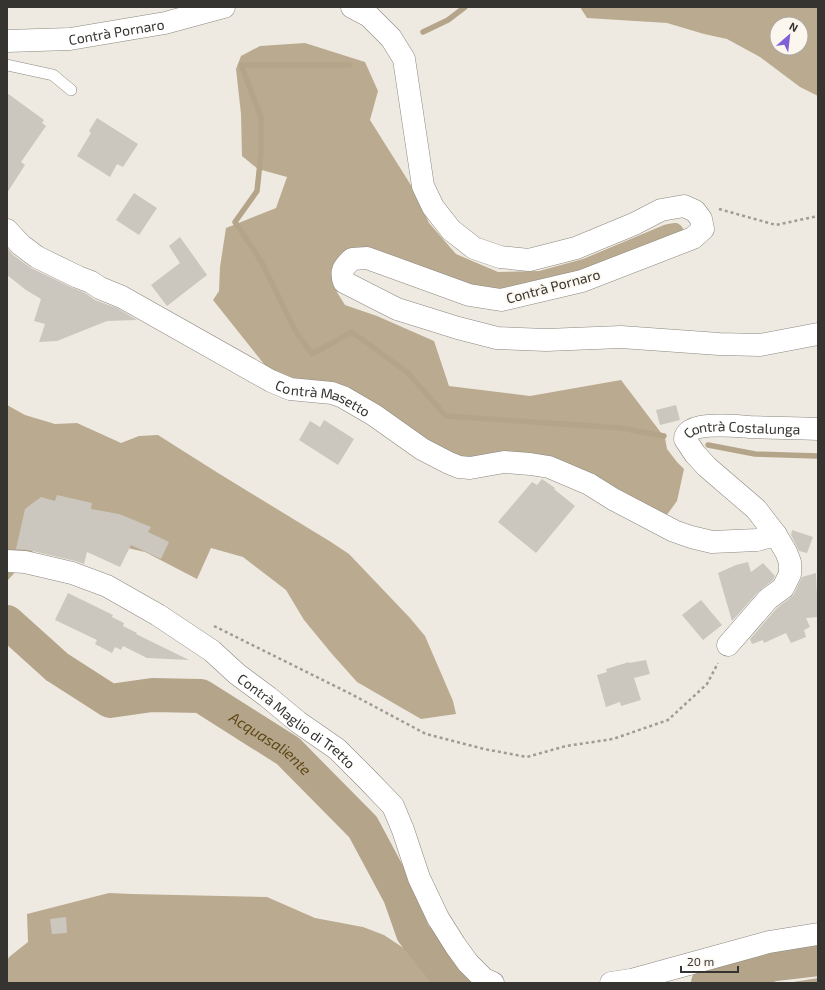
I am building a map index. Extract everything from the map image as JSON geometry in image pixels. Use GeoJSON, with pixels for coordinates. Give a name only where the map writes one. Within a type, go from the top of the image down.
{"type":"FeatureCollection","features":[{"type":"Feature","properties":{"kind":"street","name":"Contrà Pornaro"},"geometry":{"type":"LineString","coordinates":[[7,41],[70,39],[165,23],[224,7]]}},
{"type":"Feature","properties":{"kind":"street"},"geometry":{"type":"LineString","coordinates":[[352,7],[369,16],[390,38],[404,59],[423,186],[433,207],[451,230],[474,248],[500,257],[529,260],[576,248],[634,224],[661,210],[684,206],[695,212],[701,219]]}},
{"type":"Feature","properties":{"kind":"street","name":"Contrà Pornaro"},"geometry":{"type":"LineString","coordinates":[[701,219],[703,229],[693,238],[582,281],[501,300],[469,295],[367,258],[352,259],[344,266],[342,275],[344,282],[396,309],[497,338],[546,340],[621,337],[718,344],[760,345],[818,334]]}},
{"type":"Feature","properties":{"kind":"street","name":"Contrà Masetto"},"geometry":{"type":"LineString","coordinates":[[7,230],[21,245],[37,257],[65,272],[91,282],[100,288],[122,297],[271,381],[290,389],[332,393],[343,397],[374,415],[422,449],[459,467],[470,468],[504,462],[517,462],[549,467],[589,484],[613,499],[679,533],[712,542],[757,540],[776,535]]}},
{"type":"Feature","properties":{"kind":"street","name":"Contrà Costalunga"},"geometry":{"type":"LineString","coordinates":[[728,645],[768,599],[783,588],[790,574],[790,562],[776,535],[756,509],[707,467],[692,449],[685,439],[685,436],[691,430],[700,427],[725,425],[818,429]]}},
{"type":"Feature","properties":{"kind":"street","name":"Contrà Maglio di Tretto"},"geometry":{"type":"LineString","coordinates":[[7,562],[24,562],[72,573],[107,586],[158,615],[212,651],[237,674],[298,722],[337,749],[393,806],[403,830],[419,878],[438,918],[468,963],[484,978],[493,983]]}},
{"type":"Feature","properties":{"kind":"street"},"geometry":{"type":"LineString","coordinates":[[611,983],[631,980],[769,942],[818,934]]}},
{"type":"Feature","properties":{"kind":"lane"},"geometry":{"type":"LineString","coordinates":[[7,65],[53,75],[71,90]]}},
{"type":"Feature","properties":{"kind":"path"},"geometry":{"type":"LineString","coordinates":[[701,219],[714,208],[776,225],[818,216]]}},
{"type":"Feature","properties":{"kind":"path"},"geometry":{"type":"LineString","coordinates":[[214,626],[351,694],[426,734],[484,749],[527,757],[566,746],[613,739],[668,720],[707,684],[728,645]]}},
{"type":"Feature","properties":{"kind":"shaded area"},"geometry":{"type":"Polygon","coordinates":[[[580,7],[818,7],[818,96],[800,87],[760,57],[727,39],[667,23],[587,18],[580,7]]]}},
{"type":"Feature","properties":{"kind":"shaded area"},"geometry":{"type":"Polygon","coordinates":[[[305,43],[365,62],[378,91],[370,120],[414,190],[429,223],[456,254],[498,272],[539,271],[583,259],[664,225],[676,223],[680,225],[684,231],[588,273],[492,294],[378,256],[336,276],[335,289],[345,305],[377,316],[434,341],[449,386],[530,396],[621,380],[665,438],[667,449],[684,469],[677,501],[658,527],[548,474],[463,471],[296,379],[273,374],[213,300],[219,291],[220,267],[226,228],[276,208],[287,177],[258,169],[242,156],[241,114],[236,69],[241,56],[260,46],[305,43]]]}},
{"type":"Feature","properties":{"kind":"shaded area"},"geometry":{"type":"Polygon","coordinates":[[[7,405],[25,415],[55,424],[77,423],[121,443],[139,436],[158,435],[349,554],[410,618],[425,636],[453,701],[456,714],[421,719],[357,682],[304,620],[286,590],[243,557],[211,548],[197,579],[145,552],[96,541],[34,546],[32,554],[7,580],[7,405]]]}},
{"type":"Feature","properties":{"kind":"shaded area"},"geometry":{"type":"Polygon","coordinates":[[[109,893],[267,897],[315,918],[363,927],[384,935],[402,947],[419,955],[427,965],[437,983],[7,983],[7,961],[9,957],[28,942],[27,914],[109,893]]]}},
{"type":"Feature","properties":{"kind":"shaded area"},"geometry":{"type":"Polygon","coordinates":[[[818,978],[818,983],[787,983],[818,978]]]}},
{"type":"Feature","properties":{"kind":"building"},"geometry":{"type":"Polygon","coordinates":[[[7,93],[44,120],[42,123],[46,126],[21,162],[25,165],[7,193],[7,93]]]}},
{"type":"Feature","properties":{"kind":"building"},"geometry":{"type":"Polygon","coordinates":[[[97,118],[138,144],[123,167],[117,164],[110,177],[77,156],[91,133],[89,131],[97,118]]]}},
{"type":"Feature","properties":{"kind":"building"},"geometry":{"type":"Polygon","coordinates":[[[134,193],[157,208],[139,235],[116,220],[134,193]]]}},
{"type":"Feature","properties":{"kind":"building"},"geometry":{"type":"Polygon","coordinates":[[[180,237],[207,275],[167,306],[151,285],[180,263],[169,246],[180,237]]]}},
{"type":"Feature","properties":{"kind":"building"},"geometry":{"type":"Polygon","coordinates":[[[7,248],[13,255],[31,268],[85,293],[95,300],[117,308],[137,320],[107,321],[57,341],[39,342],[45,324],[34,321],[41,299],[26,290],[7,275],[7,248]]]}},
{"type":"Feature","properties":{"kind":"building"},"geometry":{"type":"Polygon","coordinates":[[[676,405],[680,420],[660,425],[656,410],[676,405]]]}},
{"type":"Feature","properties":{"kind":"building"},"geometry":{"type":"Polygon","coordinates":[[[324,420],[354,439],[338,465],[299,440],[310,421],[320,427],[324,420]]]}},
{"type":"Feature","properties":{"kind":"building"},"geometry":{"type":"Polygon","coordinates":[[[542,479],[555,488],[554,489],[575,506],[536,553],[498,522],[532,482],[537,485],[542,479]]]}},
{"type":"Feature","properties":{"kind":"building"},"geometry":{"type":"Polygon","coordinates":[[[57,495],[92,503],[91,509],[119,514],[151,527],[148,532],[169,542],[161,559],[131,545],[120,567],[87,552],[84,564],[28,550],[16,549],[25,509],[41,497],[55,501],[57,495]]]}},
{"type":"Feature","properties":{"kind":"building"},"geometry":{"type":"Polygon","coordinates":[[[792,530],[813,537],[807,553],[799,551],[791,535],[792,530]]]}},
{"type":"Feature","properties":{"kind":"building"},"geometry":{"type":"Polygon","coordinates":[[[748,562],[751,572],[763,563],[775,576],[773,580],[759,591],[732,621],[718,573],[736,565],[748,562]]]}},
{"type":"Feature","properties":{"kind":"building"},"geometry":{"type":"Polygon","coordinates":[[[816,573],[818,617],[806,618],[810,627],[804,630],[806,637],[791,643],[786,633],[764,643],[763,640],[752,644],[750,639],[777,608],[794,594],[802,577],[816,573]]]}},
{"type":"Feature","properties":{"kind":"building"},"geometry":{"type":"Polygon","coordinates":[[[68,593],[113,615],[112,617],[124,623],[123,626],[137,633],[136,634],[189,660],[147,658],[123,646],[121,650],[115,647],[112,653],[95,644],[97,640],[55,620],[68,593]]]}},
{"type":"Feature","properties":{"kind":"building"},"geometry":{"type":"Polygon","coordinates":[[[701,600],[722,625],[703,640],[682,615],[701,600]]]}},
{"type":"Feature","properties":{"kind":"building"},"geometry":{"type":"Polygon","coordinates":[[[646,660],[650,674],[634,678],[641,700],[621,706],[620,702],[606,707],[597,675],[607,672],[606,669],[629,662],[646,660]]]}},
{"type":"Feature","properties":{"kind":"building"},"geometry":{"type":"Polygon","coordinates":[[[66,917],[67,933],[52,934],[50,919],[66,917]]]}},
{"type":"Feature","properties":{"kind":"waterway"},"geometry":{"type":"LineString","coordinates":[[423,32],[448,20],[465,7]]}},
{"type":"Feature","properties":{"kind":"waterway"},"geometry":{"type":"LineString","coordinates":[[350,65],[241,65],[261,117],[261,153],[257,191],[235,222],[261,261],[296,332],[312,354],[352,332],[408,373],[446,416],[621,428],[664,436]]}},
{"type":"Feature","properties":{"kind":"waterway"},"geometry":{"type":"LineString","coordinates":[[708,445],[755,454],[818,456]]}},
{"type":"Feature","properties":{"kind":"waterway","name":"Acquasaliente"},"geometry":{"type":"LineString","coordinates":[[7,622],[57,667],[110,701],[152,695],[201,696],[288,751],[363,827],[400,896],[413,933],[453,983]]}},
{"type":"Feature","properties":{"kind":"waterway","name":"Acquasaliente"},"geometry":{"type":"LineString","coordinates":[[708,983],[775,964],[818,959]]}}]}
